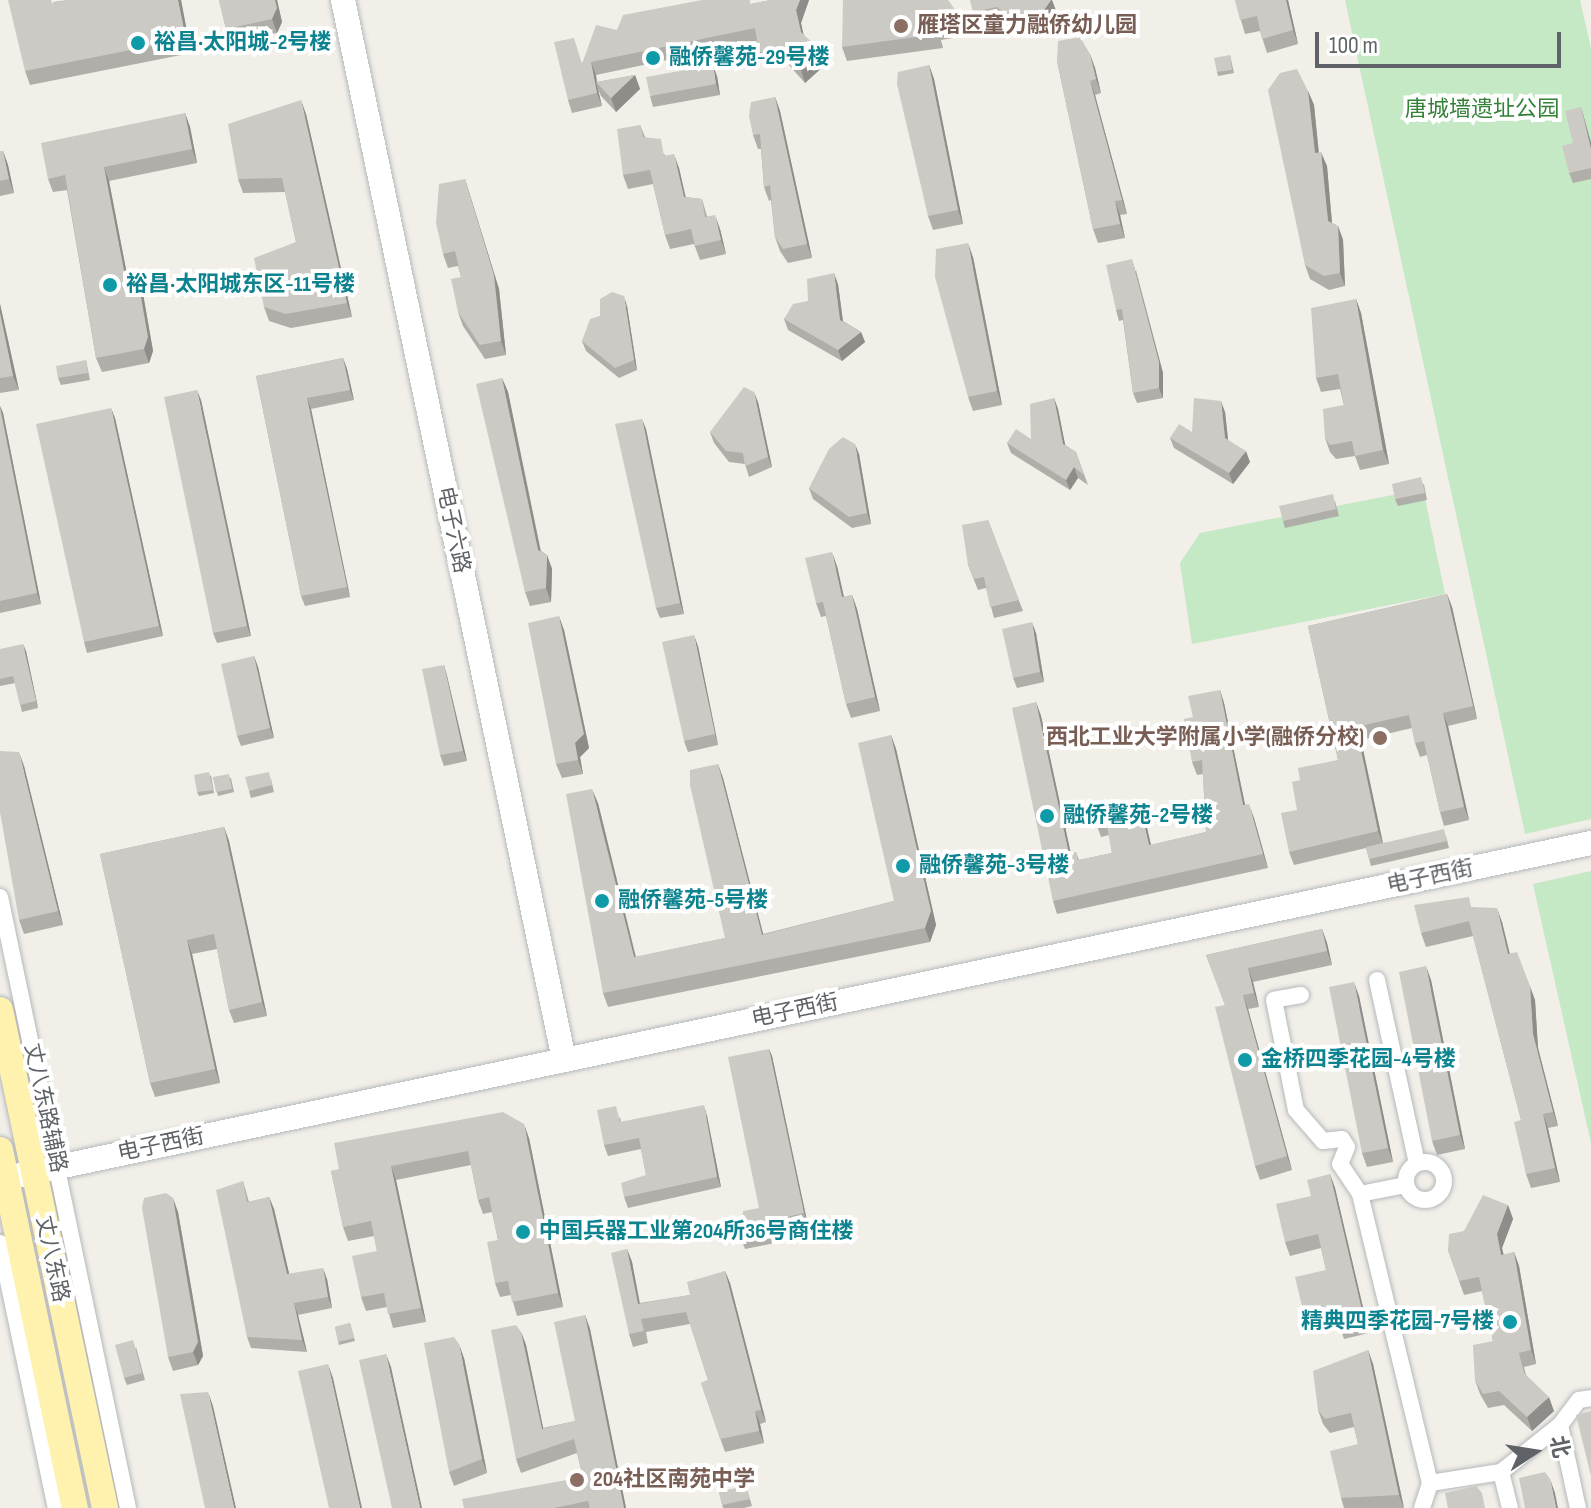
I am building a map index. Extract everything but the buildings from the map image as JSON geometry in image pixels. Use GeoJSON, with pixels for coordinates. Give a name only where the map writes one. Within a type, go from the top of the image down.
{"type":"FeatureCollection","features":[{"type":"Feature","properties":{"kind":"main road","name":"丈八东路"},"geometry":{"type":"LineString","coordinates":[[0,1010],[46,1169],[105,1508]]}},
{"type":"Feature","properties":{"kind":"main road","name":"丈八东路"},"geometry":{"type":"LineString","coordinates":[[0,1150],[3,1179],[75,1508]]}},
{"type":"Feature","properties":{"kind":"street","name":"电子六路"},"geometry":{"type":"LineString","coordinates":[[343,0],[564,1060]]}},
{"type":"Feature","properties":{"kind":"street","name":"电子西街"},"geometry":{"type":"LineString","coordinates":[[3,1179],[1591,843]]}},
{"type":"Feature","properties":{"kind":"street","name":"丈八东路辅路"},"geometry":{"type":"LineString","coordinates":[[0,897],[46,1169],[128,1508]]}},
{"type":"Feature","properties":{"kind":"street"},"geometry":{"type":"LineString","coordinates":[[1377,980],[1417,1163],[1406,1185]]}},
{"type":"Feature","properties":{"kind":"street"},"geometry":{"type":"LineString","coordinates":[[1301,995],[1274,1000],[1296,1110],[1323,1141],[1342,1139],[1347,1147],[1340,1164],[1360,1194],[1430,1483],[1422,1508]]}},
{"type":"Feature","properties":{"kind":"street"},"geometry":{"type":"LineString","coordinates":[[1406,1185],[1422,1200],[1444,1187],[1437,1165],[1417,1163]]}},
{"type":"Feature","properties":{"kind":"street"},"geometry":{"type":"LineString","coordinates":[[1360,1194],[1406,1185]]}},
{"type":"Feature","properties":{"kind":"street"},"geometry":{"type":"LineString","coordinates":[[0,1243],[56,1508]]}},
{"type":"Feature","properties":{"kind":"street"},"geometry":{"type":"LineString","coordinates":[[1430,1483],[1501,1472],[1560,1425],[1579,1400],[1591,1398]]}},
{"type":"Feature","properties":{"kind":"street"},"geometry":{"type":"LineString","coordinates":[[1560,1425],[1578,1508]]}},
{"type":"Feature","properties":{"kind":"street"},"geometry":{"type":"LineString","coordinates":[[1501,1472],[1510,1508]]}},
{"type":"Feature","properties":{"kind":"green space","name":"唐城墙遗址公园"},"geometry":{"type":"Polygon","coordinates":[[[1345,0],[1580,0],[1591,48],[1591,819],[1525,834],[1345,0]]]}},
{"type":"Feature","properties":{"kind":"green space"},"geometry":{"type":"Polygon","coordinates":[[[1423,489],[1445,594],[1192,644],[1180,563],[1200,533],[1423,489]]]}},
{"type":"Feature","properties":{"kind":"green space"},"geometry":{"type":"Polygon","coordinates":[[[1591,871],[1591,1143],[1533,884],[1591,871]]]}},
{"type":"Feature","properties":{"kind":"place","name":"雁塔区童力融侨幼儿园"},"geometry":{"type":"Point","coordinates":[901,26]}},
{"type":"Feature","properties":{"kind":"place","name":"裕昌·太阳城-2号楼"},"geometry":{"type":"Point","coordinates":[138,43]}},
{"type":"Feature","properties":{"kind":"place","name":"融侨馨苑-29号楼"},"geometry":{"type":"Point","coordinates":[653,58]}},
{"type":"Feature","properties":{"kind":"place","name":"裕昌·太阳城东区-11号楼"},"geometry":{"type":"Point","coordinates":[110,285]}},
{"type":"Feature","properties":{"kind":"place","name":"西北工业大学附属小学(融侨分校)"},"geometry":{"type":"Point","coordinates":[1380,738]}},
{"type":"Feature","properties":{"kind":"place","name":"融侨馨苑-2号楼"},"geometry":{"type":"Point","coordinates":[1047,816]}},
{"type":"Feature","properties":{"kind":"place","name":"融侨馨苑-3号楼"},"geometry":{"type":"Point","coordinates":[903,866]}},
{"type":"Feature","properties":{"kind":"place","name":"融侨馨苑-5号楼"},"geometry":{"type":"Point","coordinates":[602,901]}},
{"type":"Feature","properties":{"kind":"place","name":"金桥四季花园-4号楼"},"geometry":{"type":"Point","coordinates":[1245,1060]}},
{"type":"Feature","properties":{"kind":"place","name":"中国兵器工业第204所36号商住楼"},"geometry":{"type":"Point","coordinates":[523,1232]}},
{"type":"Feature","properties":{"kind":"place","name":"精典四季花园-7号楼"},"geometry":{"type":"Point","coordinates":[1510,1322]}},
{"type":"Feature","properties":{"kind":"place","name":"204社区南苑中学"},"geometry":{"type":"Point","coordinates":[577,1480]}}]}
